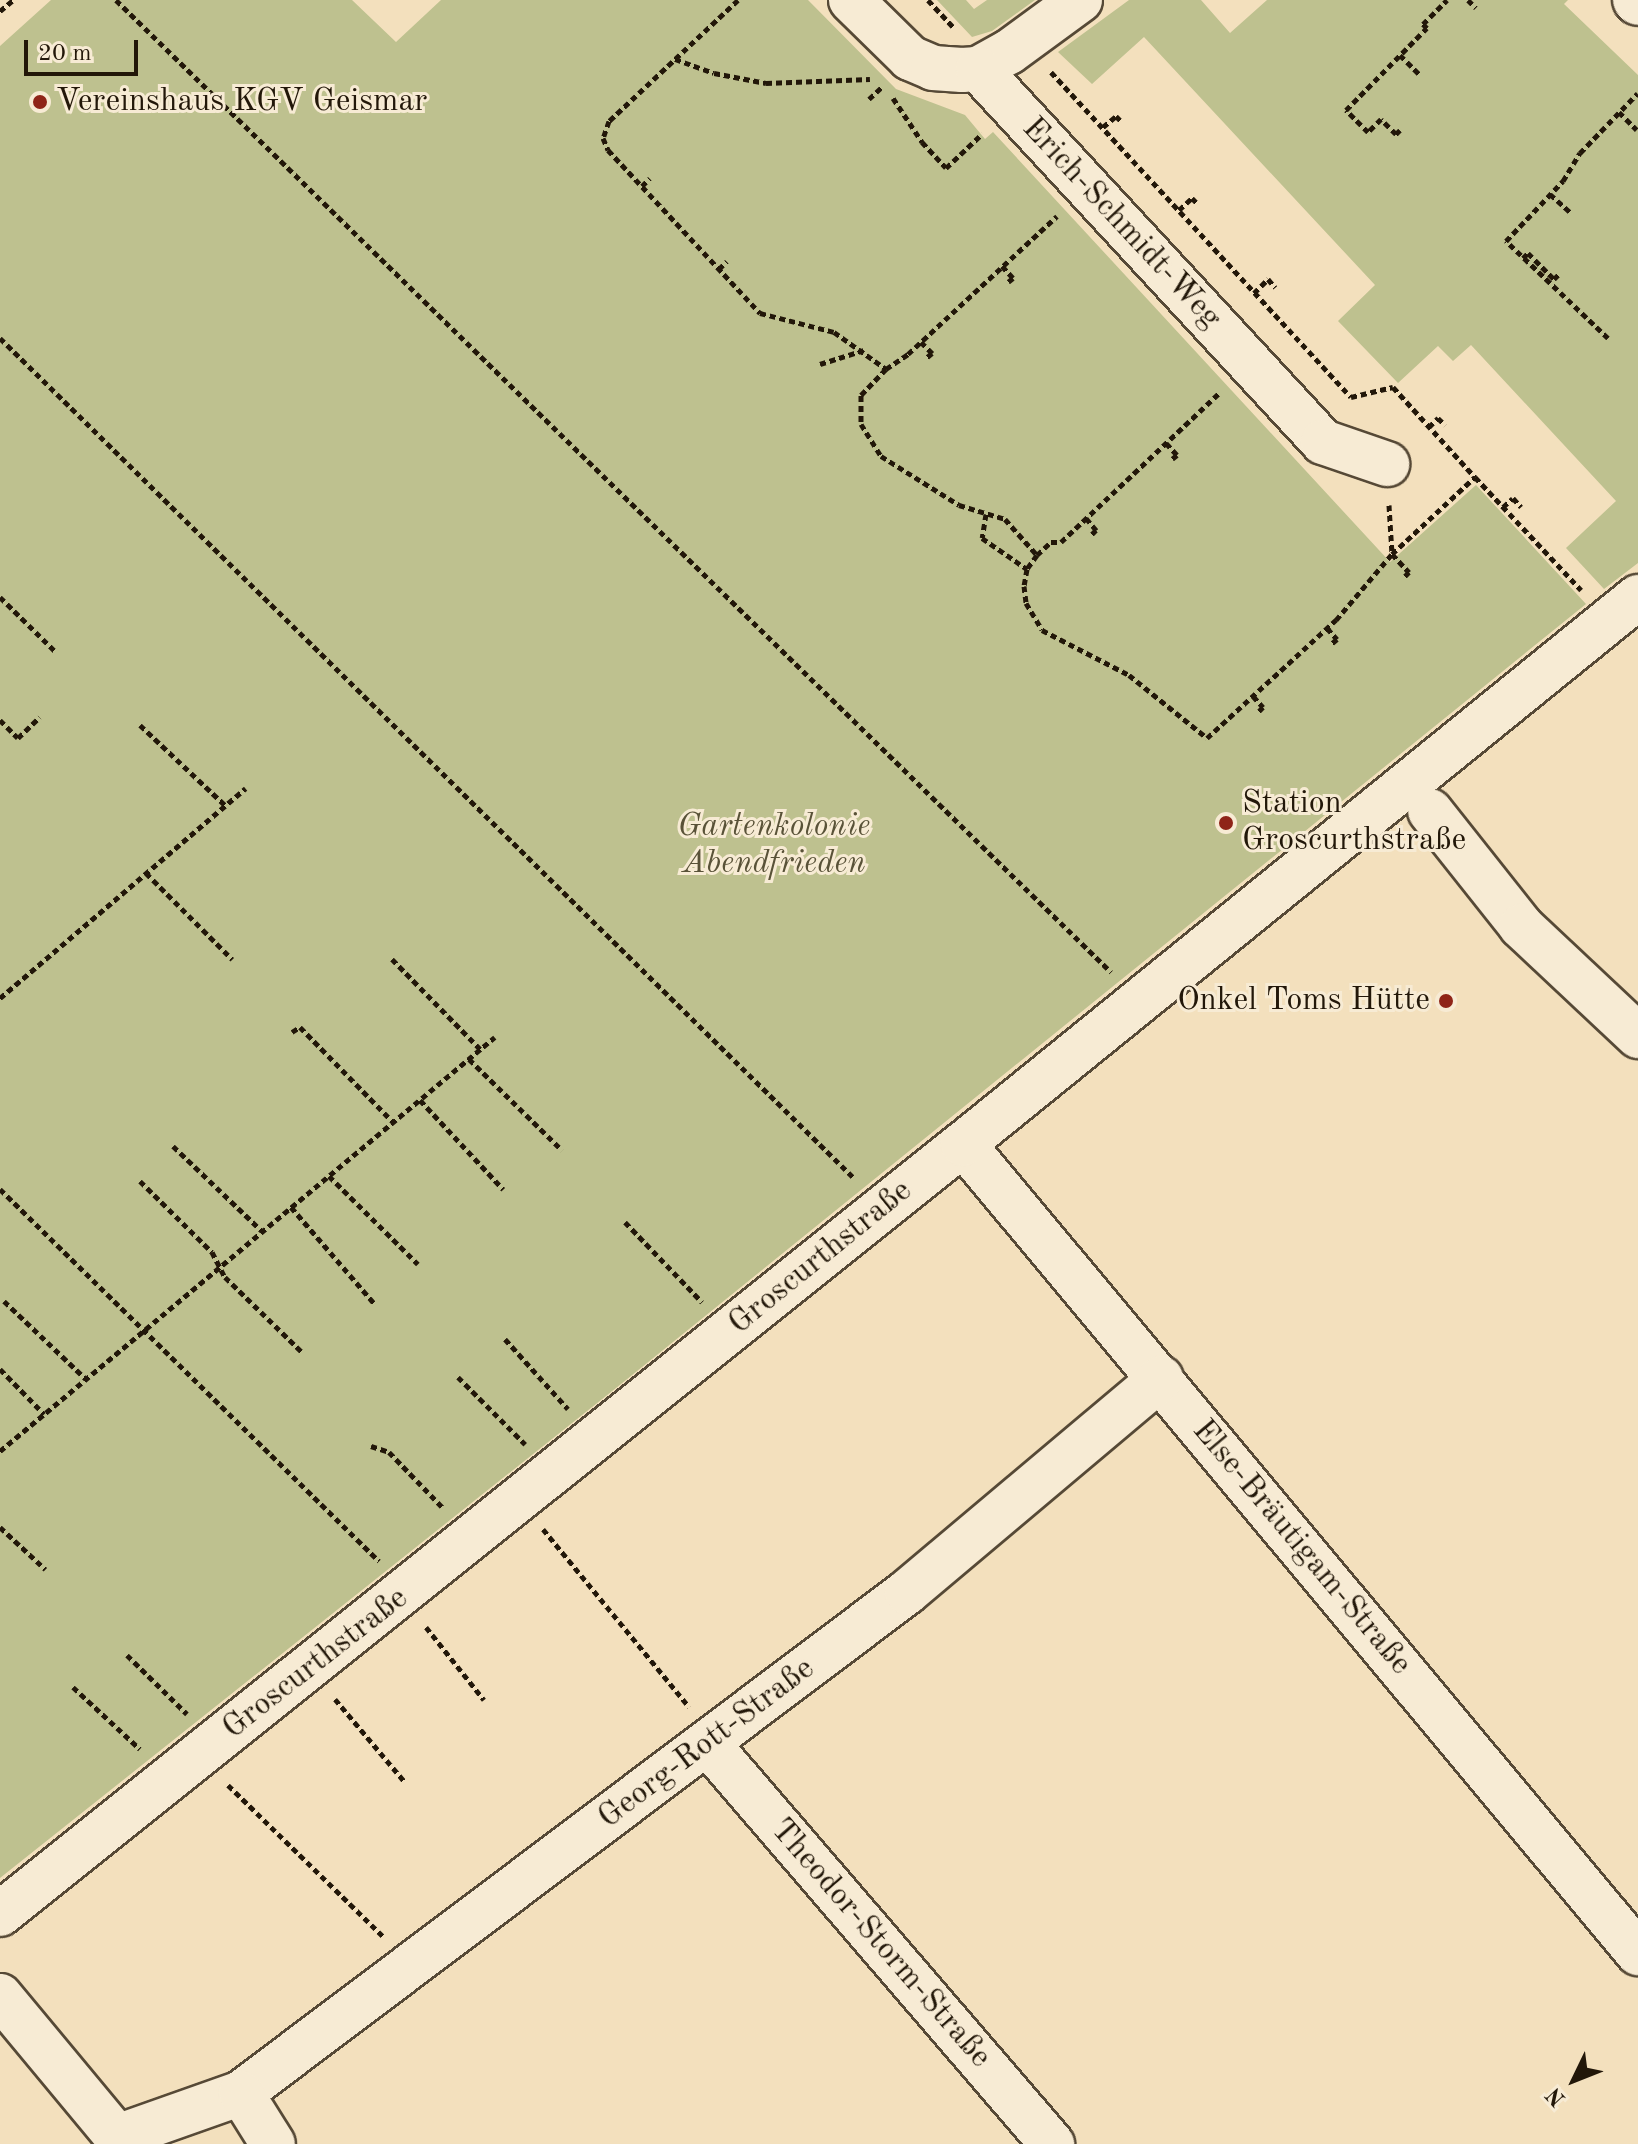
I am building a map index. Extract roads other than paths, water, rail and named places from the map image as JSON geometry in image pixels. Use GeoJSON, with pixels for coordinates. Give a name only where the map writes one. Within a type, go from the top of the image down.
{"type":"FeatureCollection","features":[{"type":"Feature","properties":{"kind":"street"},"geometry":{"type":"LineString","coordinates":[[851,0],[910,58],[933,68],[978,69],[1037,34],[1080,0]]}},
{"type":"Feature","properties":{"kind":"street","name":"Erich-Schmidt-Weg"},"geometry":{"type":"LineString","coordinates":[[978,69],[1323,442],[1387,464]]}},
{"type":"Feature","properties":{"kind":"street","name":"Groscurthstraße"},"geometry":{"type":"LineString","coordinates":[[0,1914],[196,1759],[414,1603],[473,1538],[1624,608]]}},
{"type":"Feature","properties":{"kind":"street"},"geometry":{"type":"LineString","coordinates":[[1430,811],[1521,926],[1634,1026]]}},
{"type":"Feature","properties":{"kind":"street","name":"Else-Bräutigam-Straße"},"geometry":{"type":"LineString","coordinates":[[963,1144],[1638,1953]]}},
{"type":"Feature","properties":{"kind":"street","name":"Georg-Rott-Straße"},"geometry":{"type":"LineString","coordinates":[[0,1996],[117,2137],[241,2093],[414,1966],[939,1566],[1161,1378]]}},
{"type":"Feature","properties":{"kind":"street","name":"Theodor-Storm-Straße"},"geometry":{"type":"LineString","coordinates":[[708,1744],[1052,2144]]}},
{"type":"Feature","properties":{"kind":"street"},"geometry":{"type":"LineString","coordinates":[[241,2093],[273,2144]]}},
{"type":"Feature","properties":{"kind":"place","name":"Vereinshaus KGV Geismar"},"geometry":{"type":"Point","coordinates":[40,102]}},
{"type":"Feature","properties":{"kind":"place","name":"Station Groscurthstraße"},"geometry":{"type":"Point","coordinates":[1226,823]}},
{"type":"Feature","properties":{"kind":"place","name":"Onkel Toms Hütte"},"geometry":{"type":"Point","coordinates":[1446,1001]}},
{"type":"Feature","properties":{"kind":"park label","name":"Gartenkolonie Abendfrieden"},"geometry":{"type":"Point","coordinates":[774,846]}}]}
